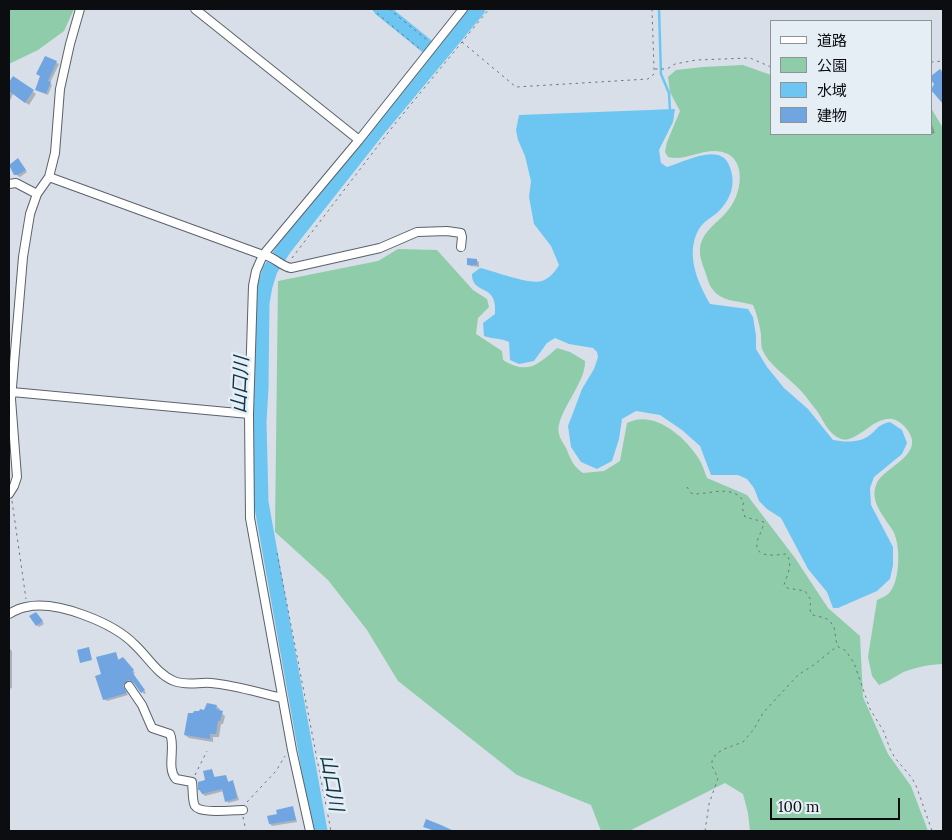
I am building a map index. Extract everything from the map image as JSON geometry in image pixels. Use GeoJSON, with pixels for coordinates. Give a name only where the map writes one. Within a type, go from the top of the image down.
{"type":"FeatureCollection","features":[{"type":"Feature","properties":{"kind":"street"},"geometry":{"type":"LineString","coordinates":[[9,495],[17,477],[12,392],[23,257],[30,214],[37,194],[49,177],[55,153],[60,90],[80,9]]}},
{"type":"Feature","properties":{"kind":"street"},"geometry":{"type":"LineString","coordinates":[[195,9],[358,140]]}},
{"type":"Feature","properties":{"kind":"street"},"geometry":{"type":"LineString","coordinates":[[310,831],[282,698],[250,518],[249,414],[253,286],[256,271],[266,255],[463,9]]}},
{"type":"Feature","properties":{"kind":"street"},"geometry":{"type":"LineString","coordinates":[[49,177],[266,255],[285,266],[380,248],[426,230],[461,233],[461,247]]}},
{"type":"Feature","properties":{"kind":"street"},"geometry":{"type":"LineString","coordinates":[[9,184],[16,183],[37,194]]}},
{"type":"Feature","properties":{"kind":"street"},"geometry":{"type":"LineString","coordinates":[[12,392],[249,414]]}},
{"type":"Feature","properties":{"kind":"street"},"geometry":{"type":"LineString","coordinates":[[9,614],[27,607],[41,606],[74,612],[112,628],[135,644],[165,676],[180,684],[212,683],[282,698]]}},
{"type":"Feature","properties":{"kind":"street"},"geometry":{"type":"LineString","coordinates":[[129,686],[142,705],[152,728],[170,734],[172,739],[173,776],[176,779],[192,782],[194,805],[200,811],[242,810]]}},
{"type":"Feature","properties":{"kind":"path"},"geometry":{"type":"LineString","coordinates":[[372,9],[430,50]]}},
{"type":"Feature","properties":{"kind":"path"},"geometry":{"type":"LineString","coordinates":[[389,9],[430,50]]}},
{"type":"Feature","properties":{"kind":"path"},"geometry":{"type":"LineString","coordinates":[[285,266],[394,125],[489,9]]}},
{"type":"Feature","properties":{"kind":"path"},"geometry":{"type":"LineString","coordinates":[[462,42],[516,88],[648,79],[654,74],[652,9]]}},
{"type":"Feature","properties":{"kind":"path"},"geometry":{"type":"LineString","coordinates":[[654,70],[663,70],[684,62],[750,58],[770,67]]}},
{"type":"Feature","properties":{"kind":"path"},"geometry":{"type":"LineString","coordinates":[[687,487],[694,494],[718,491],[730,492],[740,497],[744,502],[742,507],[745,517],[764,522],[757,547],[766,556],[786,554],[789,557],[790,563],[784,585],[788,588],[805,591],[809,595],[811,600],[809,610],[811,614],[815,617],[829,620],[834,628],[837,646]]}},
{"type":"Feature","properties":{"kind":"path"},"geometry":{"type":"LineString","coordinates":[[9,495],[15,514],[27,607]]}},
{"type":"Feature","properties":{"kind":"path"},"geometry":{"type":"LineString","coordinates":[[277,553],[331,831]]}},
{"type":"Feature","properties":{"kind":"path"},"geometry":{"type":"LineString","coordinates":[[705,831],[709,804],[718,778],[712,766],[714,756],[724,749],[743,742],[763,714],[787,687],[798,676],[837,646]]}},
{"type":"Feature","properties":{"kind":"path"},"geometry":{"type":"LineString","coordinates":[[837,646],[846,651],[854,663],[870,709],[884,732],[895,758],[908,771],[917,788],[932,831]]}},
{"type":"Feature","properties":{"kind":"path"},"geometry":{"type":"LineString","coordinates":[[246,831],[242,810],[250,797],[276,771],[285,755],[292,750]]}},
{"type":"Feature","properties":{"kind":"path"},"geometry":{"type":"LineString","coordinates":[[192,782],[207,751]]}},
{"type":"Feature","properties":{"kind":"green space"},"geometry":{"type":"Polygon","coordinates":[[[9,9],[74,9],[64,31],[38,50],[9,64],[9,9]]]}},
{"type":"Feature","properties":{"kind":"green space"},"geometry":{"type":"Polygon","coordinates":[[[743,65],[770,75],[770,135],[932,135],[932,110],[943,128],[943,664],[909,670],[879,685],[872,676],[868,657],[877,600],[887,595],[893,587],[898,562],[896,537],[876,502],[875,490],[877,483],[882,477],[909,452],[912,445],[911,436],[905,427],[896,420],[888,419],[880,421],[848,439],[837,437],[830,431],[804,394],[765,355],[762,349],[757,315],[753,305],[721,297],[710,284],[701,257],[701,244],[708,231],[733,203],[740,180],[737,165],[728,154],[720,151],[675,158],[668,157],[665,152],[667,142],[680,111],[670,92],[668,77],[676,70],[743,65]]]}},
{"type":"Feature","properties":{"kind":"green space"},"geometry":{"type":"Polygon","coordinates":[[[398,249],[437,250],[473,290],[487,299],[489,307],[478,318],[476,334],[502,351],[503,360],[519,367],[532,366],[557,348],[570,352],[585,361],[581,379],[565,409],[559,426],[560,436],[571,459],[583,473],[604,471],[620,461],[627,423],[647,419],[667,427],[684,440],[699,459],[707,478],[747,495],[795,558],[828,608],[860,636],[863,697],[888,754],[911,786],[928,831],[750,831],[743,794],[725,783],[629,831],[601,831],[591,805],[517,775],[398,681],[367,630],[328,580],[275,532],[278,281],[378,261],[398,249]]]}},
{"type":"Feature","properties":{"kind":"water"},"geometry":{"type":"Polygon","coordinates":[[[474,9],[483,9],[444,56],[439,52],[474,9]]]}},
{"type":"Feature","properties":{"kind":"water"},"geometry":{"type":"Polygon","coordinates":[[[675,109],[673,122],[659,150],[661,163],[667,167],[692,158],[710,154],[718,155],[724,158],[731,172],[732,185],[726,203],[705,222],[697,233],[694,242],[694,267],[710,304],[748,309],[753,317],[756,349],[767,367],[784,388],[808,409],[833,440],[846,442],[859,440],[867,437],[879,426],[890,422],[902,430],[907,443],[902,454],[874,477],[870,488],[871,505],[893,547],[893,565],[890,579],[877,591],[838,608],[833,608],[827,592],[808,569],[781,518],[759,501],[754,488],[747,479],[738,475],[711,475],[700,446],[682,430],[660,415],[636,411],[622,419],[619,439],[612,461],[597,469],[581,462],[571,447],[568,426],[582,389],[594,369],[598,357],[597,352],[593,348],[569,344],[555,338],[547,343],[534,361],[519,364],[510,360],[509,342],[484,336],[483,323],[495,314],[495,304],[493,297],[489,293],[476,285],[472,274],[480,268],[536,282],[547,278],[559,265],[551,246],[534,224],[529,197],[531,181],[516,130],[519,115],[675,109]]]}},
{"type":"Feature","properties":{"kind":"building"},"geometry":{"type":"Polygon","coordinates":[[[45,56],[57,61],[48,81],[51,82],[46,94],[35,90],[40,76],[36,74],[45,56]]]}},
{"type":"Feature","properties":{"kind":"building"},"geometry":{"type":"Polygon","coordinates":[[[940,69],[943,72],[943,104],[932,91],[934,84],[932,75],[940,69]]]}},
{"type":"Feature","properties":{"kind":"building"},"geometry":{"type":"Polygon","coordinates":[[[13,76],[34,90],[25,103],[9,91],[9,82],[13,76]]]}},
{"type":"Feature","properties":{"kind":"building"},"geometry":{"type":"Polygon","coordinates":[[[18,158],[26,170],[14,175],[9,165],[18,158]]]}},
{"type":"Feature","properties":{"kind":"building"},"geometry":{"type":"Polygon","coordinates":[[[467,258],[477,259],[477,265],[467,265],[467,258]]]}},
{"type":"Feature","properties":{"kind":"building"},"geometry":{"type":"Polygon","coordinates":[[[36,612],[43,621],[36,626],[29,616],[36,612]]]}},
{"type":"Feature","properties":{"kind":"building"},"geometry":{"type":"Polygon","coordinates":[[[89,647],[92,660],[80,663],[77,650],[89,647]]]}},
{"type":"Feature","properties":{"kind":"building"},"geometry":{"type":"Polygon","coordinates":[[[116,652],[118,660],[123,657],[134,670],[132,672],[145,690],[141,693],[133,682],[128,680],[123,686],[127,693],[103,700],[95,676],[101,674],[96,657],[116,652]]]}},
{"type":"Feature","properties":{"kind":"building"},"geometry":{"type":"Polygon","coordinates":[[[207,703],[217,705],[216,709],[223,711],[220,721],[218,721],[216,734],[210,734],[210,739],[184,735],[188,713],[199,711],[200,709],[204,710],[207,703]]]}},
{"type":"Feature","properties":{"kind":"building"},"geometry":{"type":"Polygon","coordinates":[[[212,769],[214,777],[226,775],[228,782],[233,780],[237,798],[225,802],[222,789],[202,794],[198,790],[198,782],[205,780],[203,771],[212,769]]]}},
{"type":"Feature","properties":{"kind":"building"},"geometry":{"type":"Polygon","coordinates":[[[293,806],[296,820],[269,824],[267,816],[277,814],[276,810],[293,806]]]}},
{"type":"Feature","properties":{"kind":"building"},"geometry":{"type":"Polygon","coordinates":[[[426,819],[454,831],[435,831],[423,827],[426,819]]]}},
{"type":"Feature","properties":{"kind":"waterway"},"geometry":{"type":"LineString","coordinates":[[381,9],[439,56]]}},
{"type":"Feature","properties":{"kind":"waterway","name":"山口川"},"geometry":{"type":"LineString","coordinates":[[320,831],[261,502],[259,422],[262,303],[265,286],[270,270],[285,247],[375,133],[478,9]]}},
{"type":"Feature","properties":{"kind":"waterway"},"geometry":{"type":"LineString","coordinates":[[659,9],[661,74],[669,93],[670,111]]}}]}
